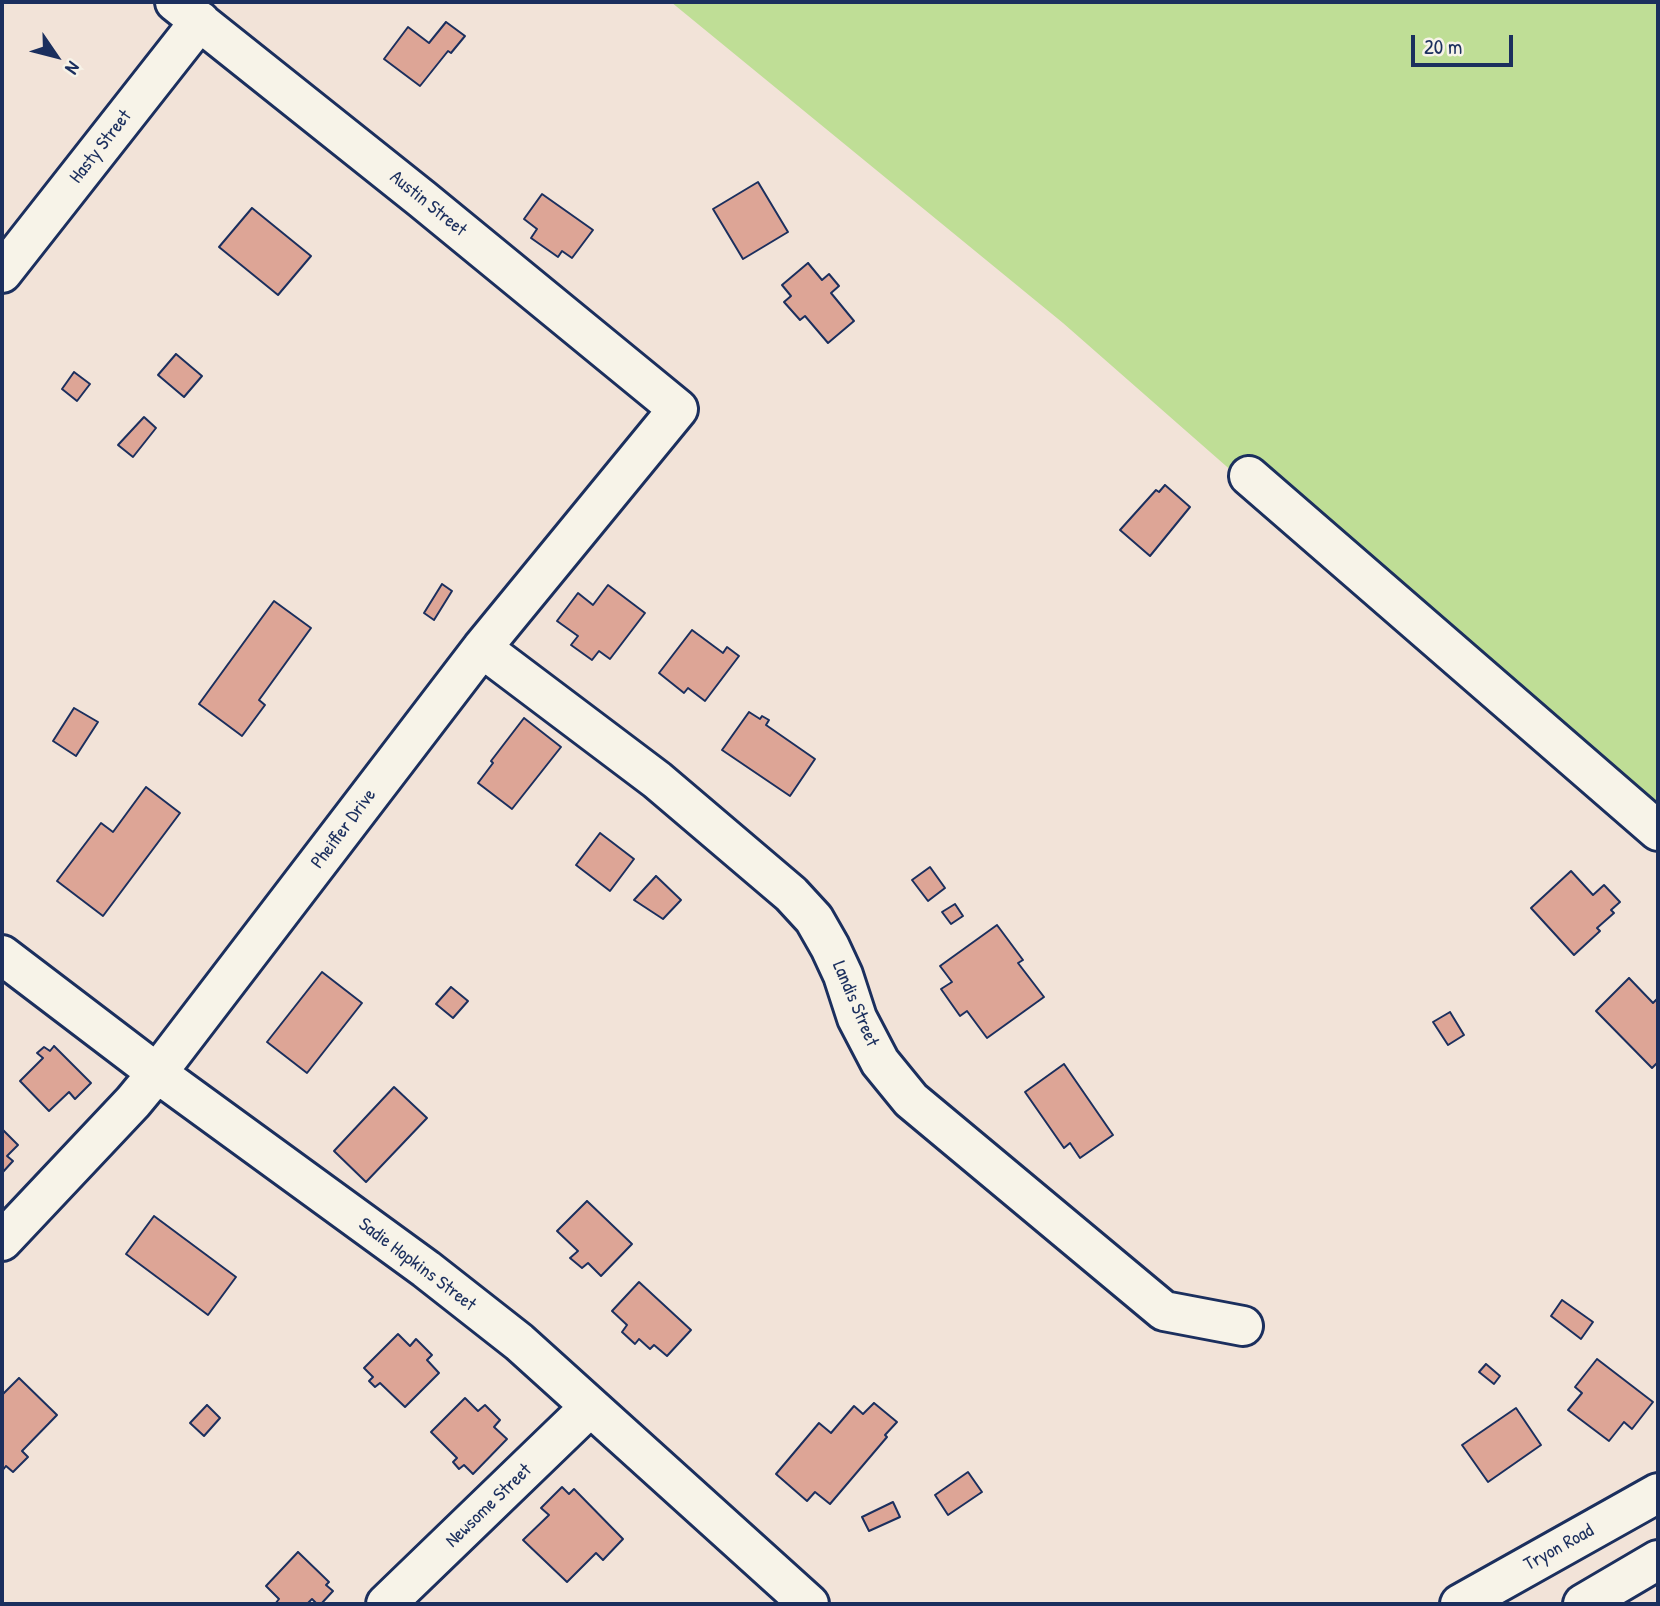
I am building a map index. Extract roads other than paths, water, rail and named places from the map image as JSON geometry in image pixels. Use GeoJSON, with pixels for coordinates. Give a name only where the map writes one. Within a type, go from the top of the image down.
{"type":"FeatureCollection","features":[{"type":"Feature","properties":{"kind":"street","name":"Hasty Street"},"geometry":{"type":"LineString","coordinates":[[2,273],[187,11]]}},
{"type":"Feature","properties":{"kind":"street","name":"Austin Street"},"geometry":{"type":"LineString","coordinates":[[187,11],[678,409]]}},
{"type":"Feature","properties":{"kind":"street","name":"Pheiffer Drive"},"geometry":{"type":"LineString","coordinates":[[2,1241],[157,1073],[482,648],[678,409]]}},
{"type":"Feature","properties":{"kind":"street"},"geometry":{"type":"LineString","coordinates":[[1250,476],[1658,831]]}},
{"type":"Feature","properties":{"kind":"street","name":"Landis Street"},"geometry":{"type":"LineString","coordinates":[[482,648],[657,780],[799,902],[814,919],[830,947],[843,975],[857,1018],[880,1062],[911,1100],[1164,1311],[1243,1326]]}},
{"type":"Feature","properties":{"kind":"street","name":"Sadie Hopkins Street"},"geometry":{"type":"LineString","coordinates":[[2,955],[157,1073],[426,1269],[519,1342],[808,1604]]}},
{"type":"Feature","properties":{"kind":"street","name":"Newsome Street"},"geometry":{"type":"LineString","coordinates":[[386,1604],[590,1407]]}},
{"type":"Feature","properties":{"kind":"street","name":"Tryon Road"},"geometry":{"type":"LineString","coordinates":[[1460,1604],[1658,1493]]}},
{"type":"Feature","properties":{"kind":"street"},"geometry":{"type":"LineString","coordinates":[[1583,1604],[1658,1560]]}}]}
